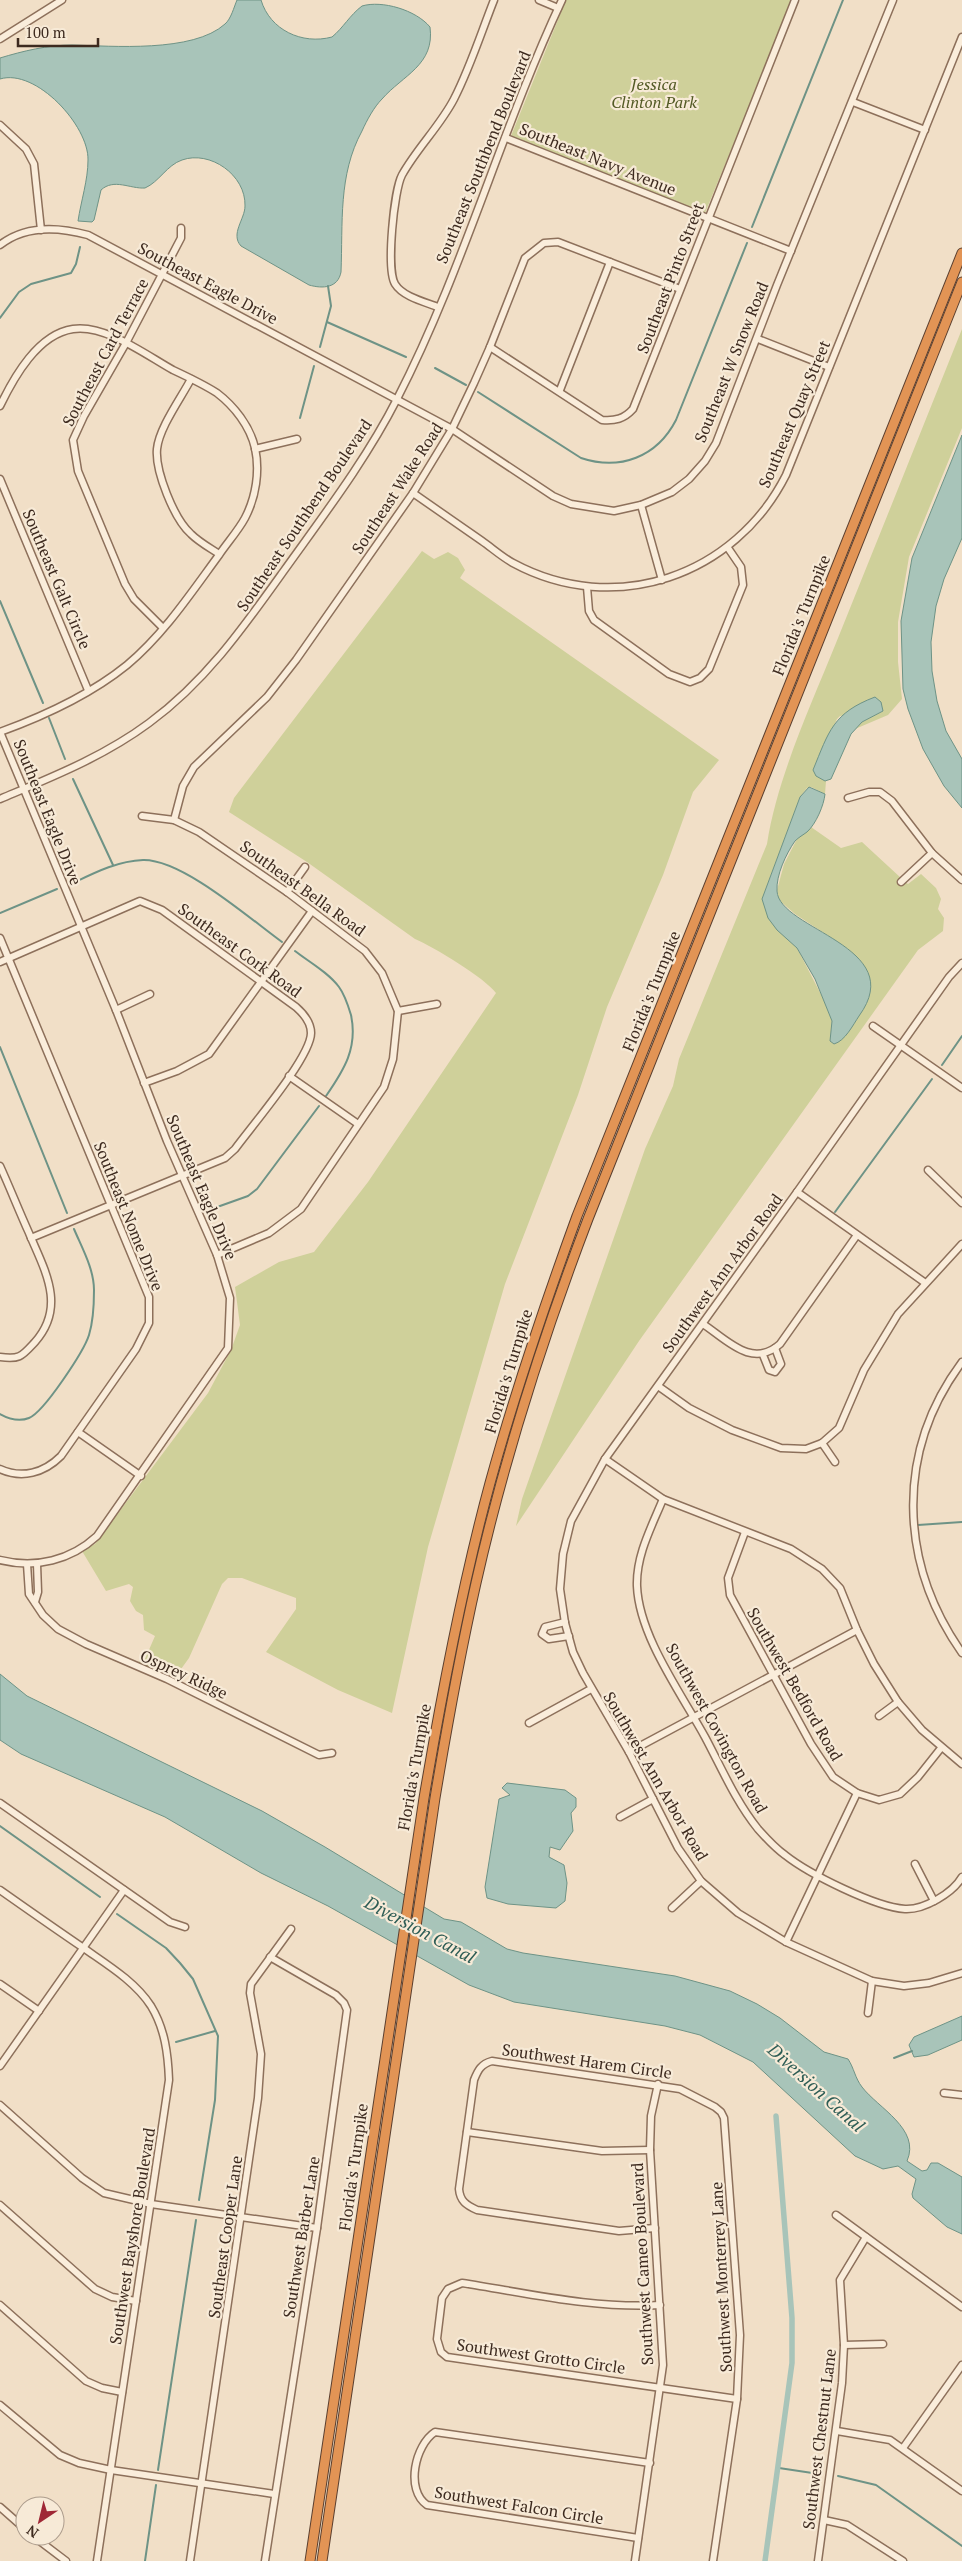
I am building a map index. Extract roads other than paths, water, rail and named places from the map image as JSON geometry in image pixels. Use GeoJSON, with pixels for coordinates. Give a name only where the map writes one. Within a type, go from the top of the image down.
{"type":"FeatureCollection","features":[{"type":"Feature","properties":{"kind":"highway","name":"Florida's Turnpike"},"geometry":{"type":"LineString","coordinates":[[310,2561],[399,1960],[444,1680],[466,1581],[495,1466],[547,1297],[962,253]]}},
{"type":"Feature","properties":{"kind":"highway","name":"Florida's Turnpike"},"geometry":{"type":"LineString","coordinates":[[322,2561],[419,1896],[455,1682],[476,1581],[500,1486],[557,1300],[962,282]]}},
{"type":"Feature","properties":{"kind":"street"},"geometry":{"type":"LineString","coordinates":[[0,39],[62,0]]}},
{"type":"Feature","properties":{"kind":"street"},"geometry":{"type":"LineString","coordinates":[[438,306],[410,296],[395,284],[390,268],[396,203],[401,177],[454,100],[469,67],[494,0]]}},
{"type":"Feature","properties":{"kind":"street"},"geometry":{"type":"LineString","coordinates":[[539,0],[558,8]]}},
{"type":"Feature","properties":{"kind":"street","name":"Southeast Southbend Boulevard"},"geometry":{"type":"LineString","coordinates":[[0,799],[82,765],[121,743],[172,705],[199,681],[242,630],[288,565],[365,455],[397,400],[438,306],[562,0]]}},
{"type":"Feature","properties":{"kind":"street","name":"Southeast Pinto Street"},"geometry":{"type":"LineString","coordinates":[[490,347],[560,390],[591,414],[602,420],[615,421],[627,415],[641,392],[708,218],[796,0]]}},
{"type":"Feature","properties":{"kind":"street","name":"Southeast W Snow Road"},"geometry":{"type":"LineString","coordinates":[[397,400],[452,429],[553,496],[571,504],[614,511],[641,505],[672,492],[689,479],[716,443],[791,251],[893,0]]}},
{"type":"Feature","properties":{"kind":"street","name":"Southeast Quay Street"},"geometry":{"type":"LineString","coordinates":[[414,493],[513,563],[549,577],[587,587],[632,586],[662,580],[686,572],[728,548],[752,526],[777,493],[800,444],[829,366],[962,37]]}},
{"type":"Feature","properties":{"kind":"street"},"geometry":{"type":"LineString","coordinates":[[853,102],[925,130]]}},
{"type":"Feature","properties":{"kind":"street"},"geometry":{"type":"LineString","coordinates":[[0,125],[26,149],[34,164],[42,230]]}},
{"type":"Feature","properties":{"kind":"street","name":"Southeast Navy Avenue"},"geometry":{"type":"LineString","coordinates":[[506,138],[791,251]]}},
{"type":"Feature","properties":{"kind":"street","name":"Southeast Card Terrace"},"geometry":{"type":"LineString","coordinates":[[163,628],[134,599],[125,584],[78,471],[73,440],[84,416],[126,343],[181,238],[181,228]]}},
{"type":"Feature","properties":{"kind":"street","name":"Southeast Eagle Drive"},"geometry":{"type":"LineString","coordinates":[[0,245],[16,235],[42,230],[66,229],[88,235],[397,400]]}},
{"type":"Feature","properties":{"kind":"street","name":"Southeast Wake Road"},"geometry":{"type":"LineString","coordinates":[[174,820],[183,786],[194,767],[267,697],[296,660],[414,493],[452,429],[490,347],[525,258],[533,249],[544,243],[558,242],[680,289]]}},
{"type":"Feature","properties":{"kind":"street"},"geometry":{"type":"LineString","coordinates":[[560,390],[610,262]]}},
{"type":"Feature","properties":{"kind":"street"},"geometry":{"type":"LineString","coordinates":[[0,406],[37,350],[58,334],[72,329],[101,332],[126,343],[217,394],[235,410],[248,429],[255,448],[257,476],[251,503],[245,518],[186,602],[127,665],[42,717],[0,732]]}},
{"type":"Feature","properties":{"kind":"street"},"geometry":{"type":"LineString","coordinates":[[758,338],[829,366]]}},
{"type":"Feature","properties":{"kind":"street"},"geometry":{"type":"LineString","coordinates":[[191,379],[161,435],[157,449],[160,470],[176,514],[189,533],[219,554]]}},
{"type":"Feature","properties":{"kind":"street"},"geometry":{"type":"LineString","coordinates":[[255,448],[297,439]]}},
{"type":"Feature","properties":{"kind":"street","name":"Southeast Galt Circle"},"geometry":{"type":"LineString","coordinates":[[0,479],[88,690]]}},
{"type":"Feature","properties":{"kind":"street"},"geometry":{"type":"LineString","coordinates":[[641,505],[662,580]]}},
{"type":"Feature","properties":{"kind":"street"},"geometry":{"type":"LineString","coordinates":[[587,587],[588,611],[594,620],[669,674],[690,682],[700,678],[709,669],[743,585],[742,566],[728,548]]}},
{"type":"Feature","properties":{"kind":"street","name":"Southeast Eagle Drive"},"geometry":{"type":"LineString","coordinates":[[0,732],[116,1010],[182,1175],[217,1255],[230,1298],[228,1348],[104,1528],[89,1543],[64,1558],[36,1564],[0,1560]]}},
{"type":"Feature","properties":{"kind":"street"},"geometry":{"type":"LineString","coordinates":[[848,798],[870,792],[880,792],[892,801],[932,853],[962,880]]}},
{"type":"Feature","properties":{"kind":"street","name":"Southeast Bella Road"},"geometry":{"type":"LineString","coordinates":[[142,816],[174,820],[224,848],[287,892],[365,951],[382,972],[398,1011],[393,1059],[384,1087],[301,1209],[269,1233],[217,1255]]}},
{"type":"Feature","properties":{"kind":"street"},"geometry":{"type":"LineString","coordinates":[[901,882],[932,853]]}},
{"type":"Feature","properties":{"kind":"street"},"geometry":{"type":"LineString","coordinates":[[287,892],[305,867]]}},
{"type":"Feature","properties":{"kind":"street","name":"Southeast Cork Road"},"geometry":{"type":"LineString","coordinates":[[0,962],[140,901],[149,904],[262,981],[306,1016],[311,1031],[310,1044],[289,1076],[231,1153],[218,1161],[31,1238]]}},
{"type":"Feature","properties":{"kind":"street"},"geometry":{"type":"LineString","coordinates":[[144,1083],[192,1064],[209,1054],[312,911]]}},
{"type":"Feature","properties":{"kind":"street","name":"Southeast Nome Drive"},"geometry":{"type":"LineString","coordinates":[[0,938],[149,1297],[149,1323],[136,1349],[61,1456],[43,1470],[23,1474],[0,1469]]}},
{"type":"Feature","properties":{"kind":"street","name":"Southwest Ann Arbor Road"},"geometry":{"type":"LineString","coordinates":[[962,963],[949,977],[900,1045],[605,1459],[571,1521],[563,1554],[560,1589],[569,1636],[574,1652],[591,1689],[629,1752],[678,1848],[701,1881],[738,1914],[786,1942],[872,1981],[904,1986],[929,1983],[962,1973]]}},
{"type":"Feature","properties":{"kind":"street"},"geometry":{"type":"LineString","coordinates":[[116,1010],[150,994]]}},
{"type":"Feature","properties":{"kind":"street"},"geometry":{"type":"LineString","coordinates":[[398,1011],[437,1004]]}},
{"type":"Feature","properties":{"kind":"street"},"geometry":{"type":"LineString","coordinates":[[873,1026],[962,1088]]}},
{"type":"Feature","properties":{"kind":"street"},"geometry":{"type":"LineString","coordinates":[[289,1076],[358,1124]]}},
{"type":"Feature","properties":{"kind":"street"},"geometry":{"type":"LineString","coordinates":[[0,1166],[50,1279],[52,1310],[42,1334],[24,1354],[15,1359],[0,1357]]}},
{"type":"Feature","properties":{"kind":"street"},"geometry":{"type":"LineString","coordinates":[[928,1170],[962,1203]]}},
{"type":"Feature","properties":{"kind":"street"},"geometry":{"type":"LineString","coordinates":[[797,1192],[924,1282]]}},
{"type":"Feature","properties":{"kind":"street"},"geometry":{"type":"LineString","coordinates":[[703,1324],[740,1350],[750,1354],[764,1355],[775,1348],[857,1235]]}},
{"type":"Feature","properties":{"kind":"street"},"geometry":{"type":"LineString","coordinates":[[658,1386],[689,1408],[732,1430],[781,1448],[806,1449],[822,1443],[839,1428],[864,1370],[898,1314],[924,1282],[962,1246]]}},
{"type":"Feature","properties":{"kind":"street"},"geometry":{"type":"LineString","coordinates":[[764,1355],[766,1367],[774,1372],[781,1364],[775,1348]]}},
{"type":"Feature","properties":{"kind":"street"},"geometry":{"type":"LineString","coordinates":[[962,1362],[940,1398],[927,1427],[919,1454],[913,1498],[914,1523],[923,1578],[937,1612],[962,1653]]}},
{"type":"Feature","properties":{"kind":"street"},"geometry":{"type":"LineString","coordinates":[[78,1432],[141,1476]]}},
{"type":"Feature","properties":{"kind":"street"},"geometry":{"type":"LineString","coordinates":[[822,1443],[835,1462]]}},
{"type":"Feature","properties":{"kind":"street"},"geometry":{"type":"LineString","coordinates":[[605,1459],[663,1499],[791,1550],[822,1568],[840,1588],[857,1630],[874,1664],[898,1702],[941,1748],[962,1764]]}},
{"type":"Feature","properties":{"kind":"street","name":"Southwest Covington Road"},"geometry":{"type":"LineString","coordinates":[[663,1499],[643,1549],[637,1585],[641,1613],[740,1802],[757,1827],[786,1856],[819,1875],[884,1906],[907,1909],[934,1901],[947,1894],[958,1884],[962,1877]]}},
{"type":"Feature","properties":{"kind":"street","name":"Southwest Bedford Road"},"geometry":{"type":"LineString","coordinates":[[745,1532],[728,1578],[730,1595],[825,1767],[833,1777],[857,1793],[879,1800],[900,1794],[918,1777],[941,1748]]}},
{"type":"Feature","properties":{"kind":"street","name":"Osprey Ridge"},"geometry":{"type":"LineString","coordinates":[[27,1564],[29,1594],[49,1622],[70,1637],[167,1680],[319,1755],[332,1753]]}},
{"type":"Feature","properties":{"kind":"street"},"geometry":{"type":"LineString","coordinates":[[35,1602],[38,1592],[36,1564]]}},
{"type":"Feature","properties":{"kind":"street"},"geometry":{"type":"LineString","coordinates":[[28,1584],[37,1584]]}},
{"type":"Feature","properties":{"kind":"street"},"geometry":{"type":"LineString","coordinates":[[565,1622],[544,1627],[542,1634],[549,1639],[569,1636]]}},
{"type":"Feature","properties":{"kind":"street"},"geometry":{"type":"LineString","coordinates":[[629,1752],[857,1630]]}},
{"type":"Feature","properties":{"kind":"street"},"geometry":{"type":"LineString","coordinates":[[529,1723],[591,1689]]}},
{"type":"Feature","properties":{"kind":"street"},"geometry":{"type":"LineString","coordinates":[[879,1716],[898,1702]]}},
{"type":"Feature","properties":{"kind":"street"},"geometry":{"type":"LineString","coordinates":[[786,1942],[857,1793]]}},
{"type":"Feature","properties":{"kind":"street"},"geometry":{"type":"LineString","coordinates":[[620,1817],[653,1799]]}},
{"type":"Feature","properties":{"kind":"street"},"geometry":{"type":"LineString","coordinates":[[0,1803],[170,1922],[185,1926]]}},
{"type":"Feature","properties":{"kind":"street"},"geometry":{"type":"LineString","coordinates":[[916,1864],[934,1901]]}},
{"type":"Feature","properties":{"kind":"street"},"geometry":{"type":"LineString","coordinates":[[672,1908],[701,1881]]}},
{"type":"Feature","properties":{"kind":"street","name":"Southwest Bayshore Boulevard"},"geometry":{"type":"LineString","coordinates":[[0,1890],[83,1948],[138,1990],[151,2006],[160,2024],[167,2050],[169,2080],[97,2561]]}},
{"type":"Feature","properties":{"kind":"street"},"geometry":{"type":"LineString","coordinates":[[0,2066],[124,1890]]}},
{"type":"Feature","properties":{"kind":"street","name":"Southeast Cooper Lane"},"geometry":{"type":"LineString","coordinates":[[190,2561],[243,2216],[258,2098],[261,2054],[250,1993],[251,1984],[291,1929]]}},
{"type":"Feature","properties":{"kind":"street","name":"Southwest Barber Lane"},"geometry":{"type":"LineString","coordinates":[[265,2561],[347,2010],[344,2003],[336,1995],[270,1957]]}},
{"type":"Feature","properties":{"kind":"street"},"geometry":{"type":"LineString","coordinates":[[868,2013],[872,1981]]}},
{"type":"Feature","properties":{"kind":"street"},"geometry":{"type":"LineString","coordinates":[[0,1984],[39,2011]]}},
{"type":"Feature","properties":{"kind":"street","name":"Southwest Harem Circle"},"geometry":{"type":"LineString","coordinates":[[655,2228],[619,2231],[477,2210],[466,2206],[460,2197],[458,2189],[468,2132],[474,2080],[477,2071],[484,2063],[492,2061],[658,2084],[680,2089],[721,2112]]}},
{"type":"Feature","properties":{"kind":"street","name":"Southwest Cameo Boulevard"},"geometry":{"type":"LineString","coordinates":[[635,2561],[660,2387],[663,2344],[650,2150],[651,2116],[658,2084]]}},
{"type":"Feature","properties":{"kind":"street"},"geometry":{"type":"LineString","coordinates":[[944,2093],[962,2095]]}},
{"type":"Feature","properties":{"kind":"street"},"geometry":{"type":"LineString","coordinates":[[0,2105],[82,2178],[104,2193],[151,2204],[316,2228]]}},
{"type":"Feature","properties":{"kind":"street","name":"Southwest Monterrey Lane"},"geometry":{"type":"LineString","coordinates":[[713,2561],[741,2368],[726,2127],[721,2112]]}},
{"type":"Feature","properties":{"kind":"street"},"geometry":{"type":"LineString","coordinates":[[468,2132],[602,2151],[650,2150]]}},
{"type":"Feature","properties":{"kind":"street"},"geometry":{"type":"LineString","coordinates":[[0,2206],[95,2289],[112,2297],[136,2301]]}},
{"type":"Feature","properties":{"kind":"street"},"geometry":{"type":"LineString","coordinates":[[836,2215],[962,2307]]}},
{"type":"Feature","properties":{"kind":"street","name":"Southwest Chestnut Lane"},"geometry":{"type":"LineString","coordinates":[[818,2561],[837,2431],[844,2345],[840,2280],[866,2237]]}},
{"type":"Feature","properties":{"kind":"street","name":"Southwest Grotto Circle"},"geometry":{"type":"LineString","coordinates":[[660,2305],[606,2304],[462,2283],[448,2289],[442,2298],[437,2339],[441,2352],[447,2357],[737,2399]]}},
{"type":"Feature","properties":{"kind":"street"},"geometry":{"type":"LineString","coordinates":[[0,2305],[86,2381],[102,2388],[122,2392]]}},
{"type":"Feature","properties":{"kind":"street"},"geometry":{"type":"LineString","coordinates":[[844,2345],[882,2344]]}},
{"type":"Feature","properties":{"kind":"street"},"geometry":{"type":"LineString","coordinates":[[903,2448],[962,2365]]}},
{"type":"Feature","properties":{"kind":"street"},"geometry":{"type":"LineString","coordinates":[[0,2405],[60,2455],[79,2463],[110,2470],[274,2494]]}},
{"type":"Feature","properties":{"kind":"street"},"geometry":{"type":"LineString","coordinates":[[837,2431],[890,2440],[962,2491]]}},
{"type":"Feature","properties":{"kind":"street","name":"Southwest Falcon Circle"},"geometry":{"type":"LineString","coordinates":[[638,2538],[427,2505],[419,2500],[415,2489],[417,2458],[426,2438],[435,2432],[650,2463]]}},
{"type":"Feature","properties":{"kind":"street"},"geometry":{"type":"LineString","coordinates":[[0,2507],[15,2520]]}},
{"type":"Feature","properties":{"kind":"street"},"geometry":{"type":"LineString","coordinates":[[824,2520],[847,2525],[903,2561]]}},
{"type":"Feature","properties":{"kind":"street"},"geometry":{"type":"LineString","coordinates":[[46,2546],[66,2561]]}},
{"type":"Feature","properties":{"kind":"water"},"geometry":{"type":"Polygon","coordinates":[[[237,0],[261,0],[265,11],[280,27],[299,37],[310,39],[332,37],[362,6],[370,4],[379,4],[408,11],[430,27],[428,51],[423,60],[376,106],[354,148],[345,182],[343,200],[341,272],[337,281],[329,286],[309,285],[241,246],[238,241],[237,231],[245,206],[240,184],[224,168],[215,162],[204,159],[193,158],[177,162],[167,169],[155,182],[145,188],[117,184],[106,187],[101,190],[94,220],[92,222],[78,221],[88,168],[86,146],[80,131],[58,103],[44,91],[29,82],[14,78],[0,79],[0,58],[36,49],[72,45],[152,46],[193,40],[211,33],[225,24],[231,16],[237,0]]]}},
{"type":"Feature","properties":{"kind":"water"},"geometry":{"type":"Polygon","coordinates":[[[962,435],[962,538],[944,579],[936,606],[931,642],[932,671],[937,701],[946,731],[962,759],[962,808],[944,786],[923,749],[908,709],[903,689],[901,621],[912,558],[962,435]]]}},
{"type":"Feature","properties":{"kind":"water"},"geometry":{"type":"Polygon","coordinates":[[[875,697],[881,702],[883,711],[862,722],[851,734],[831,779],[825,781],[816,776],[813,770],[834,725],[850,710],[875,697]]]}},
{"type":"Feature","properties":{"kind":"water"},"geometry":{"type":"Polygon","coordinates":[[[809,787],[825,794],[823,803],[813,824],[807,832],[795,841],[788,852],[780,872],[777,891],[783,905],[856,956],[868,972],[870,992],[859,1016],[845,1036],[834,1044],[830,1041],[832,1021],[815,979],[797,948],[777,930],[768,918],[762,899],[800,797],[809,787]]]}},
{"type":"Feature","properties":{"kind":"water","name":"Diversion Canal"},"geometry":{"type":"Polygon","coordinates":[[[0,1674],[27,1696],[262,1811],[444,1919],[461,1922],[507,1949],[675,1976],[730,1991],[757,2004],[780,2018],[824,2052],[848,2059],[862,2087],[903,2129],[910,2149],[907,2161],[922,2171],[927,2170],[931,2163],[938,2163],[962,2177],[962,2234],[947,2227],[913,2198],[912,2194],[916,2179],[898,2166],[883,2169],[855,2156],[753,2062],[700,2035],[665,2026],[514,2002],[469,1985],[328,1906],[261,1873],[165,1817],[21,1754],[0,1740],[0,1674]]]}},
{"type":"Feature","properties":{"kind":"water"},"geometry":{"type":"Polygon","coordinates":[[[507,1783],[565,1790],[576,1798],[576,1807],[571,1813],[573,1831],[560,1850],[550,1847],[549,1857],[564,1865],[567,1883],[565,1901],[556,1908],[508,1904],[487,1898],[485,1887],[499,1799],[510,1795],[502,1788],[507,1783]]]}},
{"type":"Feature","properties":{"kind":"water"},"geometry":{"type":"Polygon","coordinates":[[[962,2016],[962,2040],[928,2055],[914,2057],[909,2045],[914,2037],[962,2016]]]}},
{"type":"Feature","properties":{"kind":"waterway"},"geometry":{"type":"LineString","coordinates":[[752,227],[843,0]]}},
{"type":"Feature","properties":{"kind":"waterway"},"geometry":{"type":"LineString","coordinates":[[478,392],[581,458],[610,463],[636,458],[648,452],[668,433],[676,420],[747,243]]}},
{"type":"Feature","properties":{"kind":"waterway"},"geometry":{"type":"LineString","coordinates":[[0,318],[19,292],[31,284],[71,273],[76,264],[80,247]]}},
{"type":"Feature","properties":{"kind":"waterway"},"geometry":{"type":"LineString","coordinates":[[320,347],[331,306],[328,286]]}},
{"type":"Feature","properties":{"kind":"waterway"},"geometry":{"type":"LineString","coordinates":[[327,322],[406,357]]}},
{"type":"Feature","properties":{"kind":"waterway"},"geometry":{"type":"LineString","coordinates":[[300,418],[314,366]]}},
{"type":"Feature","properties":{"kind":"waterway"},"geometry":{"type":"LineString","coordinates":[[435,368],[466,385]]}},
{"type":"Feature","properties":{"kind":"waterway"},"geometry":{"type":"LineString","coordinates":[[0,601],[43,703]]}},
{"type":"Feature","properties":{"kind":"waterway"},"geometry":{"type":"LineString","coordinates":[[49,718],[65,759]]}},
{"type":"Feature","properties":{"kind":"waterway"},"geometry":{"type":"LineString","coordinates":[[73,779],[113,865]]}},
{"type":"Feature","properties":{"kind":"waterway"},"geometry":{"type":"LineString","coordinates":[[71,884],[106,868],[124,863],[143,860],[159,862],[177,869],[215,892],[282,942]]}},
{"type":"Feature","properties":{"kind":"waterway"},"geometry":{"type":"LineString","coordinates":[[0,913],[57,889]]}},
{"type":"Feature","properties":{"kind":"waterway"},"geometry":{"type":"LineString","coordinates":[[295,951],[335,982],[343,993],[351,1015],[353,1038],[348,1058],[344,1068],[326,1096]]}},
{"type":"Feature","properties":{"kind":"waterway"},"geometry":{"type":"LineString","coordinates":[[942,1065],[962,1036]]}},
{"type":"Feature","properties":{"kind":"waterway"},"geometry":{"type":"LineString","coordinates":[[0,1047],[67,1213]]}},
{"type":"Feature","properties":{"kind":"waterway"},"geometry":{"type":"LineString","coordinates":[[835,1212],[932,1079]]}},
{"type":"Feature","properties":{"kind":"waterway"},"geometry":{"type":"LineString","coordinates":[[206,1211],[248,1196],[257,1189],[319,1106]]}},
{"type":"Feature","properties":{"kind":"waterway"},"geometry":{"type":"LineString","coordinates":[[0,1414],[10,1419],[22,1420],[36,1413],[63,1380],[86,1343],[93,1313],[93,1282],[87,1259],[74,1229]]}},
{"type":"Feature","properties":{"kind":"waterway"},"geometry":{"type":"LineString","coordinates":[[918,1525],[962,1522]]}},
{"type":"Feature","properties":{"kind":"waterway"},"geometry":{"type":"LineString","coordinates":[[0,1826],[100,1897]]}},
{"type":"Feature","properties":{"kind":"waterway"},"geometry":{"type":"LineString","coordinates":[[117,1914],[166,1948],[180,1963],[193,1979],[218,2036],[215,2100],[199,2200]]}},
{"type":"Feature","properties":{"kind":"waterway"},"geometry":{"type":"LineString","coordinates":[[176,2042],[215,2031]]}},
{"type":"Feature","properties":{"kind":"waterway"},"geometry":{"type":"LineString","coordinates":[[894,2058],[912,2051]]}},
{"type":"Feature","properties":{"kind":"waterway"},"geometry":{"type":"LineString","coordinates":[[765,2561],[792,2363],[792,2318],[776,2116]]}},
{"type":"Feature","properties":{"kind":"waterway"},"geometry":{"type":"LineString","coordinates":[[158,2470],[196,2220]]}},
{"type":"Feature","properties":{"kind":"waterway"},"geometry":{"type":"LineString","coordinates":[[779,2468],[819,2474]]}},
{"type":"Feature","properties":{"kind":"waterway"},"geometry":{"type":"LineString","coordinates":[[838,2476],[876,2485],[962,2546]]}},
{"type":"Feature","properties":{"kind":"waterway"},"geometry":{"type":"LineString","coordinates":[[145,2561],[156,2485]]}},
{"type":"Feature","properties":{"kind":"park label","name":"Jessica Clinton Park"},"geometry":{"type":"Point","coordinates":[654,93]}}]}
